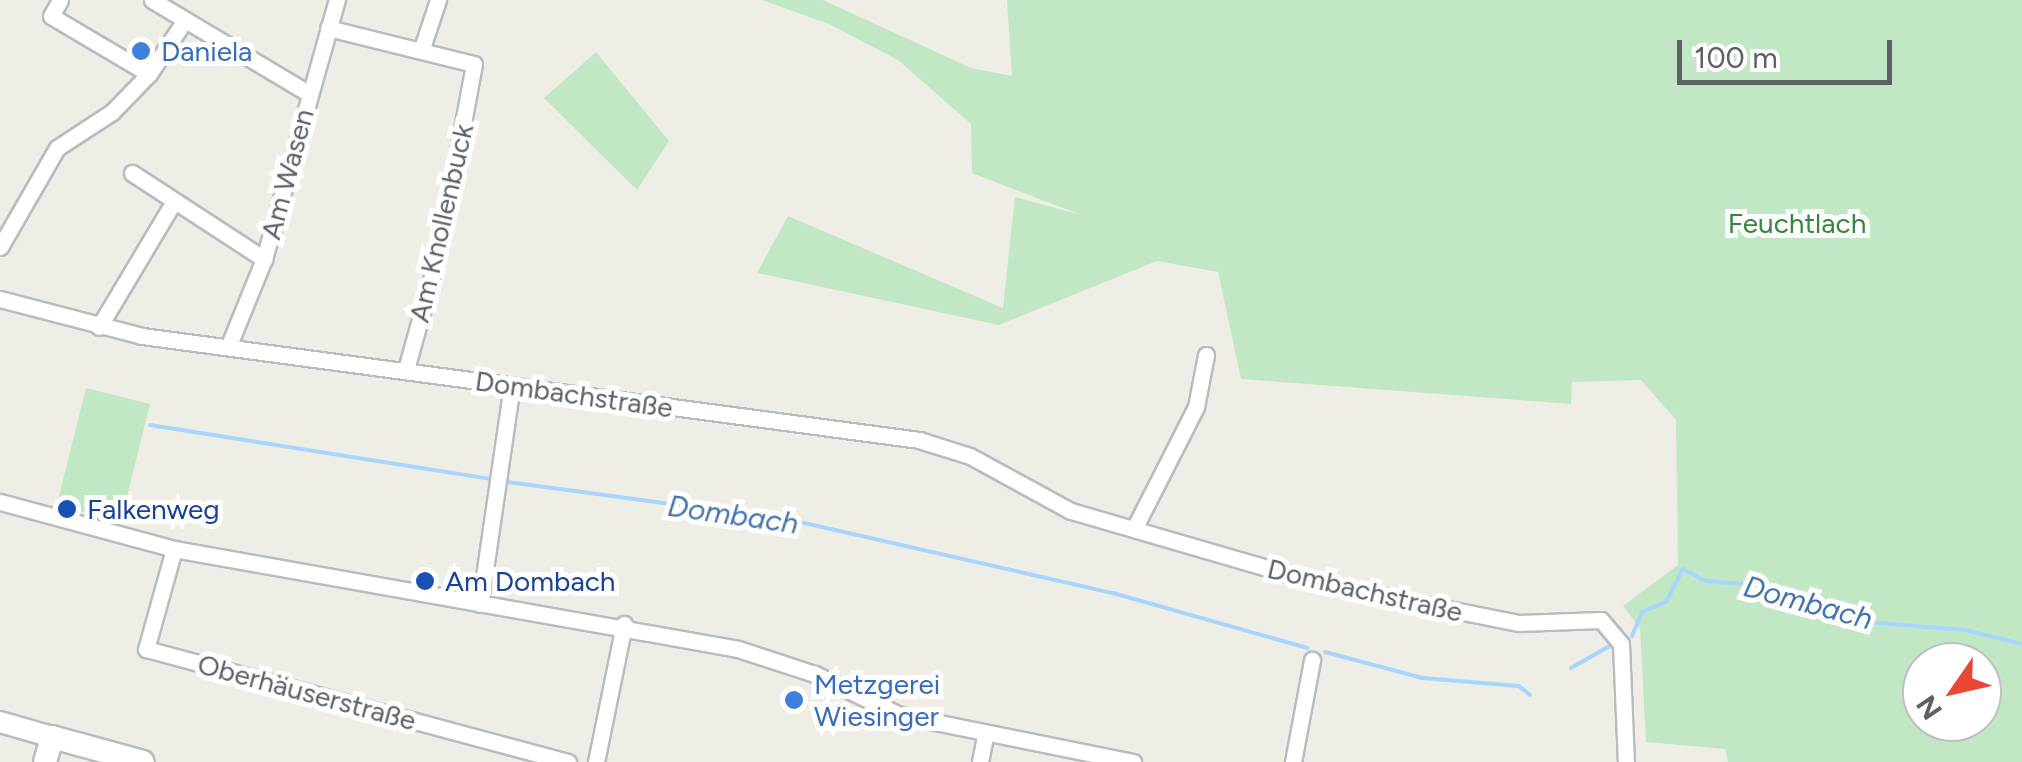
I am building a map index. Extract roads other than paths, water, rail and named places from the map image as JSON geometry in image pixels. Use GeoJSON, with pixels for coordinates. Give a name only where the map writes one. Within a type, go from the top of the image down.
{"type":"FeatureCollection","features":[{"type":"Feature","properties":{"kind":"main road"},"geometry":{"type":"LineString","coordinates":[[45,762],[52,737],[143,762]]}},
{"type":"Feature","properties":{"kind":"street"},"geometry":{"type":"LineString","coordinates":[[60,0],[51,16],[149,74]]}},
{"type":"Feature","properties":{"kind":"street"},"geometry":{"type":"LineString","coordinates":[[152,0],[308,94]]}},
{"type":"Feature","properties":{"kind":"street","name":"Am Wasen"},"geometry":{"type":"LineString","coordinates":[[229,345],[264,259],[337,0]]}},
{"type":"Feature","properties":{"kind":"street"},"geometry":{"type":"LineString","coordinates":[[328,28],[422,48],[438,0]]}},
{"type":"Feature","properties":{"kind":"street"},"geometry":{"type":"LineString","coordinates":[[0,247],[57,148],[112,112],[149,74],[185,20]]}},
{"type":"Feature","properties":{"kind":"street","name":"Am Knollenbuck"},"geometry":{"type":"LineString","coordinates":[[406,370],[440,246],[474,76],[474,64],[422,48]]}},
{"type":"Feature","properties":{"kind":"street"},"geometry":{"type":"LineString","coordinates":[[132,174],[264,259]]}},
{"type":"Feature","properties":{"kind":"street"},"geometry":{"type":"LineString","coordinates":[[99,327],[174,201]]}},
{"type":"Feature","properties":{"kind":"street","name":"Dombachstraße"},"geometry":{"type":"LineString","coordinates":[[0,299],[99,327],[919,440],[970,456],[1071,512],[1392,602],[1520,623],[1600,620],[1620,644],[1626,762]]}},
{"type":"Feature","properties":{"kind":"street"},"geometry":{"type":"LineString","coordinates":[[1134,529],[1196,407],[1206,355]]}},
{"type":"Feature","properties":{"kind":"street"},"geometry":{"type":"LineString","coordinates":[[480,604],[512,385]]}},
{"type":"Feature","properties":{"kind":"street"},"geometry":{"type":"LineString","coordinates":[[0,502],[174,549],[480,604],[624,624],[738,649],[815,674],[900,715],[985,736],[1133,762]]}},
{"type":"Feature","properties":{"kind":"street","name":"Oberhäuserstraße"},"geometry":{"type":"LineString","coordinates":[[174,549],[146,649],[568,762]]}},
{"type":"Feature","properties":{"kind":"street"},"geometry":{"type":"LineString","coordinates":[[596,762],[624,624]]}},
{"type":"Feature","properties":{"kind":"street"},"geometry":{"type":"LineString","coordinates":[[1293,762],[1312,660]]}},
{"type":"Feature","properties":{"kind":"street"},"geometry":{"type":"LineString","coordinates":[[0,722],[52,737]]}},
{"type":"Feature","properties":{"kind":"street"},"geometry":{"type":"LineString","coordinates":[[980,762],[985,736]]}},
{"type":"Feature","properties":{"kind":"waterway","name":"Dombach"},"geometry":{"type":"LineString","coordinates":[[150,425],[492,479]]}},
{"type":"Feature","properties":{"kind":"waterway","name":"Dombach"},"geometry":{"type":"LineString","coordinates":[[501,481],[791,520],[1113,593],[1307,648]]}},
{"type":"Feature","properties":{"kind":"waterway","name":"Dombach"},"geometry":{"type":"LineString","coordinates":[[1632,636],[1642,612],[1666,602],[1683,569],[1706,581],[1757,585],[1815,607],[1830,606],[1853,621],[1965,630],[2022,644]]}},
{"type":"Feature","properties":{"kind":"waterway","name":"Dombach"},"geometry":{"type":"LineString","coordinates":[[1571,668],[1608,647]]}},
{"type":"Feature","properties":{"kind":"waterway","name":"Dombach"},"geometry":{"type":"LineString","coordinates":[[1325,652],[1423,678],[1519,686],[1530,695]]}},
{"type":"Feature","properties":{"kind":"place","name":"Daniela"},"geometry":{"type":"Point","coordinates":[141,51]}},
{"type":"Feature","properties":{"kind":"place","name":"Falkenweg"},"geometry":{"type":"Point","coordinates":[67,509]}},
{"type":"Feature","properties":{"kind":"place","name":"Am Dombach"},"geometry":{"type":"Point","coordinates":[425,581]}},
{"type":"Feature","properties":{"kind":"place","name":"Metzgerei Wiesinger"},"geometry":{"type":"Point","coordinates":[794,700]}},
{"type":"Feature","properties":{"kind":"park label","name":"Feuchtlach"},"geometry":{"type":"Point","coordinates":[1797,223]}}]}
